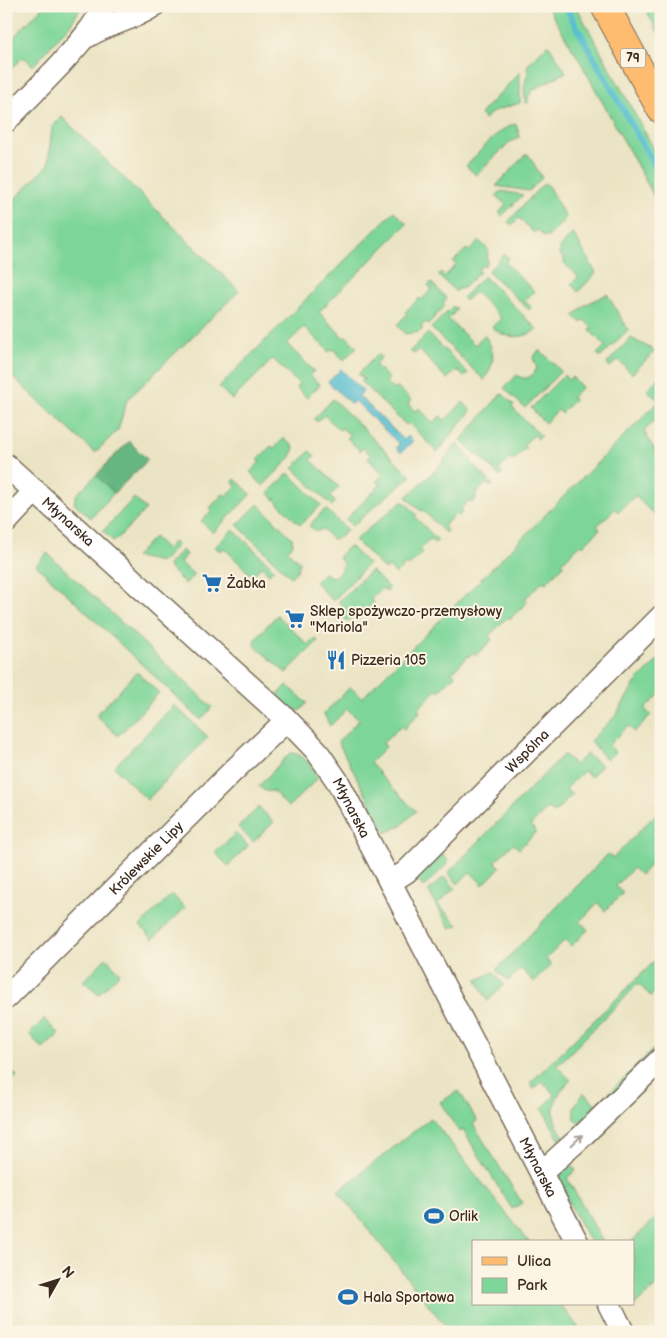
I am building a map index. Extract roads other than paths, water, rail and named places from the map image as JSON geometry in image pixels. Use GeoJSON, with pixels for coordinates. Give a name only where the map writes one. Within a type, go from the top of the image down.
{"type":"FeatureCollection","features":[{"type":"Feature","properties":{"kind":"main road","name":"79"},"geometry":{"type":"LineString","coordinates":[[605,6],[661,109]]}},
{"type":"Feature","properties":{"kind":"street"},"geometry":{"type":"LineString","coordinates":[[6,121],[83,40],[98,19],[104,6]]}},
{"type":"Feature","properties":{"kind":"street"},"geometry":{"type":"LineString","coordinates":[[83,40],[96,31],[135,16],[153,6]]}},
{"type":"Feature","properties":{"kind":"street","name":"Młynarska"},"geometry":{"type":"LineString","coordinates":[[6,465],[287,720],[316,750],[338,782],[575,1240]]}},
{"type":"Feature","properties":{"kind":"street"},"geometry":{"type":"LineString","coordinates":[[6,522],[35,491]]}},
{"type":"Feature","properties":{"kind":"street","name":"Wspólna"},"geometry":{"type":"LineString","coordinates":[[390,882],[406,872],[661,617]]}},
{"type":"Feature","properties":{"kind":"street","name":"Królewskie Lipy"},"geometry":{"type":"LineString","coordinates":[[6,998],[226,778],[287,720]]}},
{"type":"Feature","properties":{"kind":"street"},"geometry":{"type":"LineString","coordinates":[[541,1173],[579,1139],[661,1059]]}},
{"type":"Feature","properties":{"kind":"street"},"geometry":{"type":"LineString","coordinates":[[610,1306],[623,1332]]}},
{"type":"Feature","properties":{"kind":"water"},"geometry":{"type":"Polygon","coordinates":[[[341,369],[363,391],[359,396],[404,440],[408,436],[413,441],[401,453],[396,448],[399,444],[355,401],[351,404],[328,382],[341,369]]]}},
{"type":"Feature","properties":{"kind":"waterway"},"geometry":{"type":"LineString","coordinates":[[565,6],[661,177]]}},
{"type":"Feature","properties":{"kind":"place","name":"Żabka"},"geometry":{"type":"Point","coordinates":[212,583]}},
{"type":"Feature","properties":{"kind":"place","name":"Sklep spożywczo-przemysłowy \"Mariola\""},"geometry":{"type":"Point","coordinates":[295,619]}},
{"type":"Feature","properties":{"kind":"place","name":"Pizzeria 105"},"geometry":{"type":"Point","coordinates":[336,660]}},
{"type":"Feature","properties":{"kind":"place","name":"Orlik"},"geometry":{"type":"Point","coordinates":[434,1216]}},
{"type":"Feature","properties":{"kind":"place","name":"Hala Sportowa"},"geometry":{"type":"Point","coordinates":[348,1297]}}]}
